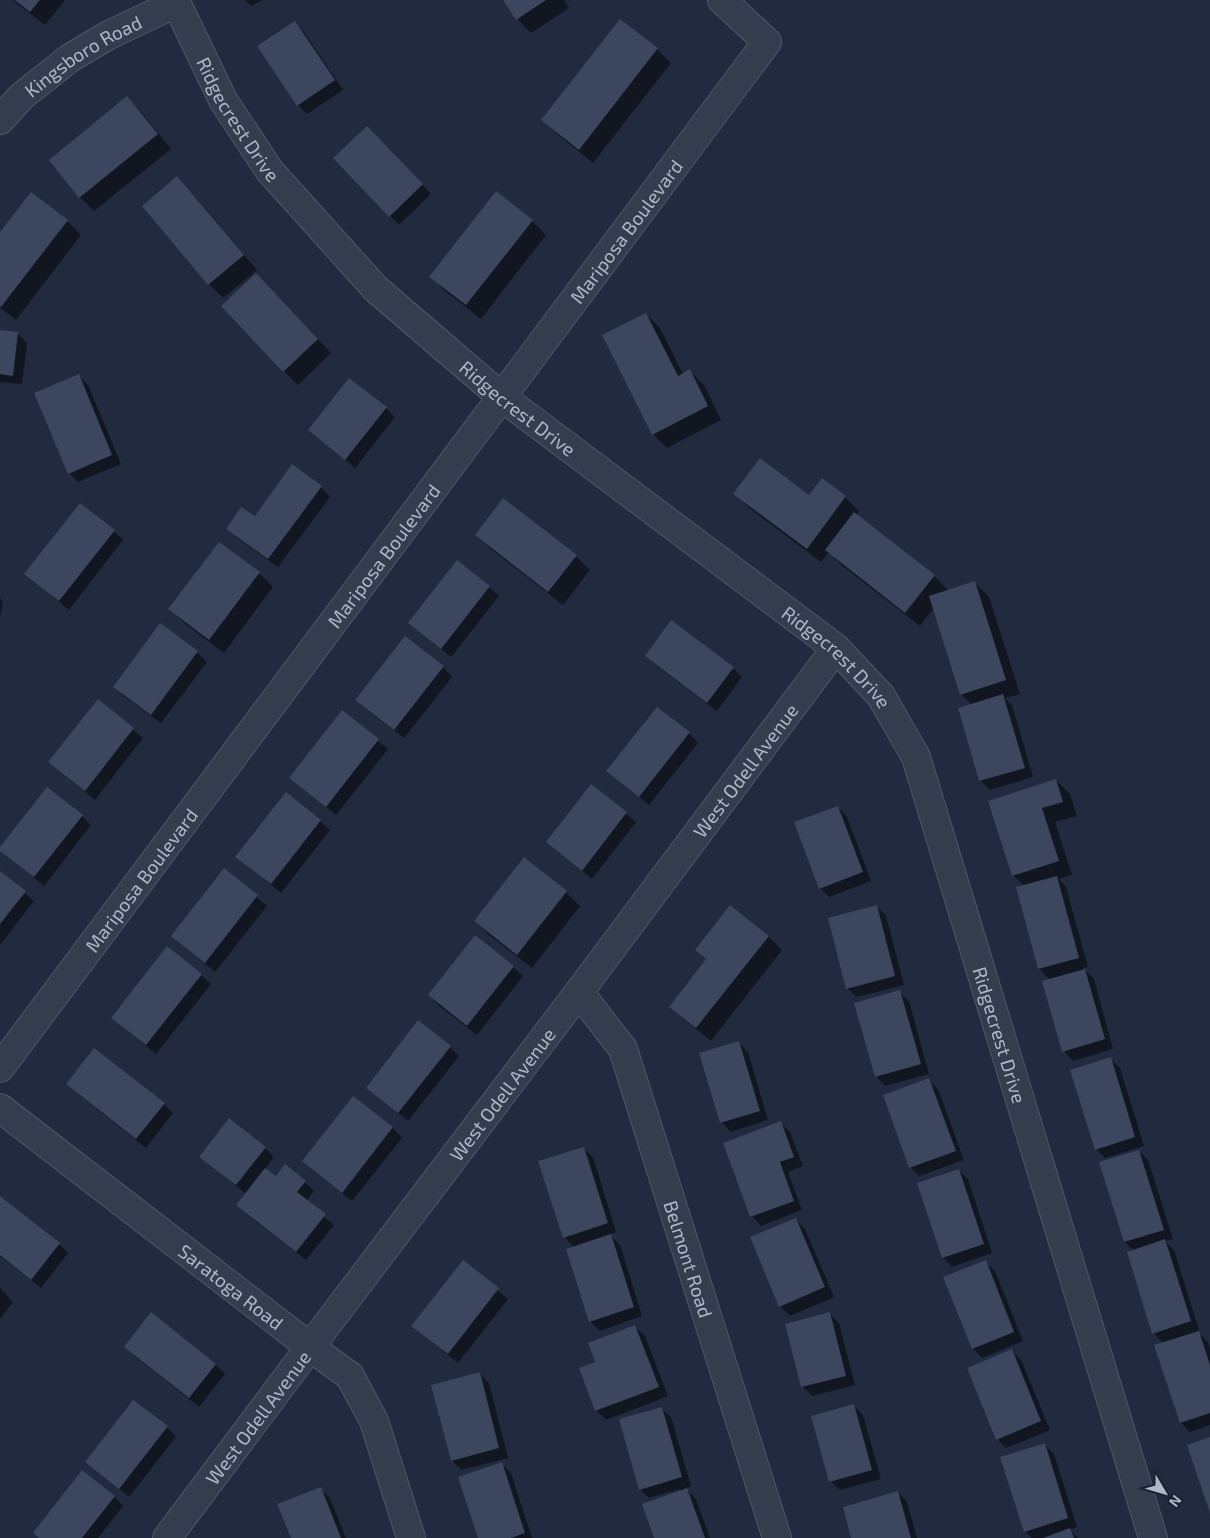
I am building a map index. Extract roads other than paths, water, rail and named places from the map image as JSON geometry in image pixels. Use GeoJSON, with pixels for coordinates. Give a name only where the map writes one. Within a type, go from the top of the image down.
{"type":"FeatureCollection","features":[{"type":"Feature","properties":{"kind":"street","name":"Mariposa Boulevard"},"geometry":{"type":"LineString","coordinates":[[0,1068],[503,398],[766,42],[722,0]]}},
{"type":"Feature","properties":{"kind":"street","name":"Kingsboro Road"},"geometry":{"type":"LineString","coordinates":[[0,120],[22,96],[70,58],[106,36],[175,2]]}},
{"type":"Feature","properties":{"kind":"street","name":"Ridgecrest Drive"},"geometry":{"type":"LineString","coordinates":[[175,2],[223,100],[269,170],[376,289],[503,398],[836,648],[880,696],[916,758],[1153,1538]]}},
{"type":"Feature","properties":{"kind":"street","name":"West Odell Avenue"},"geometry":{"type":"LineString","coordinates":[[167,1538],[836,648]]}},
{"type":"Feature","properties":{"kind":"street","name":"Belmont Road"},"geometry":{"type":"LineString","coordinates":[[579,992],[623,1049],[777,1538]]}},
{"type":"Feature","properties":{"kind":"street","name":"Saratoga Road"},"geometry":{"type":"LineString","coordinates":[[0,1108],[350,1376],[374,1421],[411,1538]]}}]}
